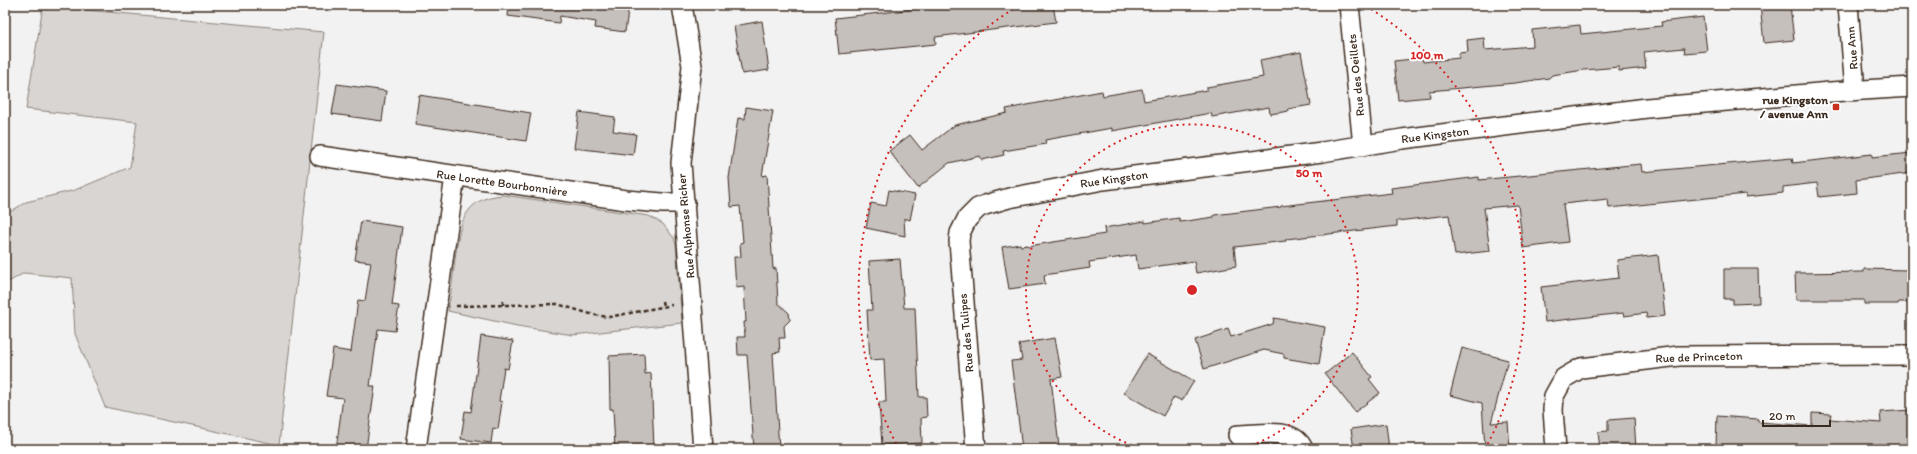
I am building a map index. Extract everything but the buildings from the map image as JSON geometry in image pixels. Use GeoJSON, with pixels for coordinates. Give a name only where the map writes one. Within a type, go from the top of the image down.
{"type":"FeatureCollection","features":[{"type":"Feature","properties":{"kind":"street","name":"Rue Alphonse Richer"},"geometry":{"type":"LineString","coordinates":[[682,5],[692,66],[681,152],[704,449]]}},
{"type":"Feature","properties":{"kind":"street","name":"Rue des Oeillets"},"geometry":{"type":"LineString","coordinates":[[1349,5],[1363,146]]}},
{"type":"Feature","properties":{"kind":"street","name":"Rue Ann"},"geometry":{"type":"LineString","coordinates":[[1848,5],[1855,90]]}},
{"type":"Feature","properties":{"kind":"street","name":"Rue Kingston"},"geometry":{"type":"LineString","coordinates":[[967,219],[978,208],[992,202],[1074,185],[1363,146],[1402,139],[1647,108],[1855,90],[1912,87]]}},
{"type":"Feature","properties":{"kind":"street","name":"Rue Lorette Bourbonnière"},"geometry":{"type":"LineString","coordinates":[[320,156],[626,200],[685,203]]}},
{"type":"Feature","properties":{"kind":"street"},"geometry":{"type":"LineString","coordinates":[[416,449],[455,176]]}},
{"type":"Feature","properties":{"kind":"street","name":"Rue des Tulipes"},"geometry":{"type":"LineString","coordinates":[[967,219],[960,233],[959,248],[976,449]]}},
{"type":"Feature","properties":{"kind":"street","name":"Rue de Princeton"},"geometry":{"type":"LineString","coordinates":[[1556,449],[1553,410],[1554,396],[1564,378],[1581,368],[1679,356],[1912,355]]}},
{"type":"Feature","properties":{"kind":"street"},"geometry":{"type":"LineString","coordinates":[[1238,435],[1288,435],[1297,440],[1303,449]]}},
{"type":"Feature","properties":{"kind":"path"},"geometry":{"type":"LineString","coordinates":[[503,301],[503,306]]}},
{"type":"Feature","properties":{"kind":"path"},"geometry":{"type":"LineString","coordinates":[[662,301],[663,306]]}},
{"type":"Feature","properties":{"kind":"path"},"geometry":{"type":"LineString","coordinates":[[451,305],[503,306],[557,304],[594,315],[609,317],[678,304]]}},
{"type":"Feature","properties":{"kind":"shaded area"},"geometry":{"type":"Polygon","coordinates":[[[43,6],[324,32],[279,445],[105,407],[75,334],[72,278],[24,273],[5,284],[5,215],[26,202],[75,190],[130,167],[137,122],[26,109],[43,6]]]}},
{"type":"Feature","properties":{"kind":"shaded area"},"geometry":{"type":"Polygon","coordinates":[[[503,195],[649,216],[663,224],[674,238],[676,245],[682,323],[573,335],[517,326],[448,311],[459,235],[466,215],[479,201],[489,197],[503,195]]]}},
{"type":"Feature","properties":{"kind":"place","name":"rue Kingston / avenue Ann"},"geometry":{"type":"Point","coordinates":[1836,107]}}]}
